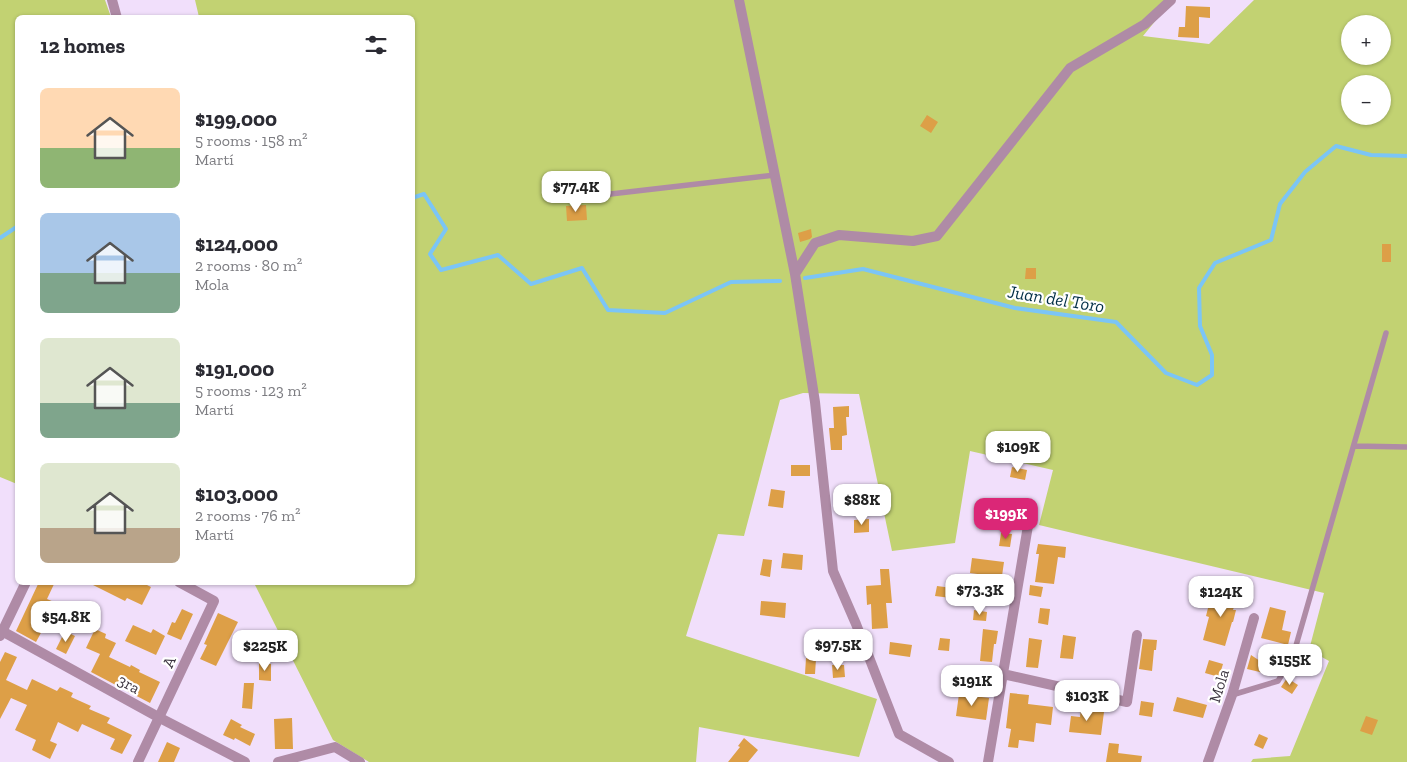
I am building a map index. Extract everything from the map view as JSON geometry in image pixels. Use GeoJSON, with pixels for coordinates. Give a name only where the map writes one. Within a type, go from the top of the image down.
{"type":"FeatureCollection","features":[{"type":"Feature","properties":{"kind":"street"},"geometry":{"type":"LineString","coordinates":[[112,0],[116,15]]}},
{"type":"Feature","properties":{"kind":"street"},"geometry":{"type":"LineString","coordinates":[[739,0],[795,274],[815,402],[833,571],[900,734],[949,762]]}},
{"type":"Feature","properties":{"kind":"street"},"geometry":{"type":"LineString","coordinates":[[795,274],[815,243],[839,235],[913,241],[937,236],[1070,68],[1146,24],[1170,0]]}},
{"type":"Feature","properties":{"kind":"street"},"geometry":{"type":"LineString","coordinates":[[988,762],[1030,514]]}},
{"type":"Feature","properties":{"kind":"street"},"geometry":{"type":"LineString","coordinates":[[1,632],[24,585]]}},
{"type":"Feature","properties":{"kind":"street","name":"A"},"geometry":{"type":"LineString","coordinates":[[138,762],[214,601],[185,585]]}},
{"type":"Feature","properties":{"kind":"street","name":"Mola"},"geometry":{"type":"LineString","coordinates":[[1208,762],[1232,695],[1254,618]]}},
{"type":"Feature","properties":{"kind":"street","name":"3ra"},"geometry":{"type":"LineString","coordinates":[[1,632],[245,762]]}},
{"type":"Feature","properties":{"kind":"street"},"geometry":{"type":"LineString","coordinates":[[1003,674],[1127,702],[1136,634]]}},
{"type":"Feature","properties":{"kind":"street"},"geometry":{"type":"LineString","coordinates":[[278,762],[335,747],[360,762]]}},
{"type":"Feature","properties":{"kind":"lane"},"geometry":{"type":"LineString","coordinates":[[576,198],[775,175]]}},
{"type":"Feature","properties":{"kind":"lane"},"geometry":{"type":"LineString","coordinates":[[1232,695],[1278,681],[1293,656],[1386,333]]}},
{"type":"Feature","properties":{"kind":"lane"},"geometry":{"type":"LineString","coordinates":[[1354,446],[1407,447]]}},
{"type":"Feature","properties":{"kind":"green space"},"geometry":{"type":"Polygon","coordinates":[[[0,0],[105,0],[110,15],[15,15],[15,483],[0,477],[0,0]]]}},
{"type":"Feature","properties":{"kind":"green space"},"geometry":{"type":"Polygon","coordinates":[[[195,0],[1167,0],[1170,3],[1143,36],[1209,44],[1254,0],[1407,0],[1407,762],[1251,762],[1253,759],[1290,756],[1329,661],[1309,650],[1324,593],[1039,525],[1053,470],[970,451],[955,543],[892,551],[859,394],[803,393],[780,400],[744,536],[718,534],[686,636],[877,699],[859,757],[699,727],[696,762],[369,762],[333,740],[255,585],[415,585],[415,15],[199,15],[195,0]]]}},
{"type":"Feature","properties":{"kind":"building"},"geometry":{"type":"Polygon","coordinates":[[[1186,6],[1210,7],[1210,18],[1199,17],[1199,38],[1178,37],[1179,27],[1185,27],[1186,6]]]}},
{"type":"Feature","properties":{"kind":"building"},"geometry":{"type":"Polygon","coordinates":[[[927,115],[938,122],[931,133],[920,126],[927,115]]]}},
{"type":"Feature","properties":{"kind":"building"},"geometry":{"type":"Polygon","coordinates":[[[586,205],[587,220],[567,221],[566,206],[586,205]]]}},
{"type":"Feature","properties":{"kind":"building"},"geometry":{"type":"Polygon","coordinates":[[[811,229],[812,237],[800,242],[798,233],[811,229]]]}},
{"type":"Feature","properties":{"kind":"building"},"geometry":{"type":"Polygon","coordinates":[[[1382,244],[1391,244],[1391,262],[1382,262],[1382,244]]]}},
{"type":"Feature","properties":{"kind":"building"},"geometry":{"type":"Polygon","coordinates":[[[1026,268],[1036,268],[1036,279],[1025,279],[1026,268]]]}},
{"type":"Feature","properties":{"kind":"building"},"geometry":{"type":"Polygon","coordinates":[[[849,406],[849,417],[846,417],[847,435],[842,436],[842,450],[831,450],[829,428],[834,428],[833,407],[849,406]]]}},
{"type":"Feature","properties":{"kind":"building"},"geometry":{"type":"Polygon","coordinates":[[[791,465],[810,465],[810,476],[791,476],[791,465]]]}},
{"type":"Feature","properties":{"kind":"building"},"geometry":{"type":"Polygon","coordinates":[[[1012,467],[1027,470],[1025,480],[1010,477],[1012,467]]]}},
{"type":"Feature","properties":{"kind":"building"},"geometry":{"type":"Polygon","coordinates":[[[771,489],[785,491],[783,508],[768,506],[771,489]]]}},
{"type":"Feature","properties":{"kind":"building"},"geometry":{"type":"Polygon","coordinates":[[[869,519],[869,532],[854,533],[854,520],[869,519]]]}},
{"type":"Feature","properties":{"kind":"building"},"geometry":{"type":"Polygon","coordinates":[[[1001,533],[1012,534],[1010,547],[999,546],[1001,533]]]}},
{"type":"Feature","properties":{"kind":"building"},"geometry":{"type":"Polygon","coordinates":[[[1038,544],[1066,547],[1065,558],[1058,557],[1054,584],[1035,582],[1039,554],[1036,554],[1038,544]]]}},
{"type":"Feature","properties":{"kind":"building"},"geometry":{"type":"Polygon","coordinates":[[[783,553],[803,555],[802,570],[781,568],[783,553]]]}},
{"type":"Feature","properties":{"kind":"building"},"geometry":{"type":"Polygon","coordinates":[[[972,558],[1004,562],[1000,590],[990,589],[992,576],[970,573],[972,558]]]}},
{"type":"Feature","properties":{"kind":"building"},"geometry":{"type":"Polygon","coordinates":[[[763,559],[772,560],[770,577],[760,575],[763,559]]]}},
{"type":"Feature","properties":{"kind":"building"},"geometry":{"type":"Polygon","coordinates":[[[880,569],[889,569],[892,603],[886,603],[888,628],[872,629],[871,604],[867,605],[866,586],[881,585],[880,569]]]}},
{"type":"Feature","properties":{"kind":"building"},"geometry":{"type":"Polygon","coordinates":[[[38,585],[54,585],[47,599],[54,602],[36,642],[16,631],[38,585]]]}},
{"type":"Feature","properties":{"kind":"building"},"geometry":{"type":"Polygon","coordinates":[[[93,585],[147,585],[151,587],[142,605],[127,598],[125,601],[93,585]]]}},
{"type":"Feature","properties":{"kind":"building"},"geometry":{"type":"Polygon","coordinates":[[[1030,585],[1043,587],[1041,597],[1029,595],[1030,585]]]}},
{"type":"Feature","properties":{"kind":"building"},"geometry":{"type":"Polygon","coordinates":[[[937,586],[952,588],[951,598],[935,596],[937,586]]]}},
{"type":"Feature","properties":{"kind":"building"},"geometry":{"type":"Polygon","coordinates":[[[1219,588],[1238,594],[1233,610],[1236,610],[1233,622],[1225,646],[1203,640],[1209,617],[1206,616],[1209,604],[1214,605],[1219,588]]]}},
{"type":"Feature","properties":{"kind":"building"},"geometry":{"type":"Polygon","coordinates":[[[761,601],[786,603],[785,618],[760,615],[761,601]]]}},
{"type":"Feature","properties":{"kind":"building"},"geometry":{"type":"Polygon","coordinates":[[[1270,607],[1286,611],[1282,630],[1291,632],[1288,645],[1261,638],[1270,607]]]}},
{"type":"Feature","properties":{"kind":"building"},"geometry":{"type":"Polygon","coordinates":[[[1040,608],[1050,609],[1048,625],[1038,623],[1040,608]]]}},
{"type":"Feature","properties":{"kind":"building"},"geometry":{"type":"Polygon","coordinates":[[[182,609],[193,614],[181,640],[167,634],[172,622],[175,623],[182,609]]]}},
{"type":"Feature","properties":{"kind":"building"},"geometry":{"type":"Polygon","coordinates":[[[974,610],[987,612],[986,621],[973,620],[974,610]]]}},
{"type":"Feature","properties":{"kind":"building"},"geometry":{"type":"Polygon","coordinates":[[[218,613],[238,622],[216,666],[200,659],[207,645],[204,644],[218,613]]]}},
{"type":"Feature","properties":{"kind":"building"},"geometry":{"type":"Polygon","coordinates":[[[133,625],[151,633],[153,629],[165,636],[156,655],[125,641],[133,625]]]}},
{"type":"Feature","properties":{"kind":"building"},"geometry":{"type":"Polygon","coordinates":[[[95,629],[106,634],[105,638],[116,643],[109,657],[130,667],[131,665],[140,670],[139,672],[160,682],[150,703],[91,672],[100,654],[86,648],[95,629]]]}},
{"type":"Feature","properties":{"kind":"building"},"geometry":{"type":"Polygon","coordinates":[[[983,629],[998,631],[992,662],[980,661],[983,629]]]}},
{"type":"Feature","properties":{"kind":"building"},"geometry":{"type":"Polygon","coordinates":[[[65,631],[75,636],[66,654],[56,649],[65,631]]]}},
{"type":"Feature","properties":{"kind":"building"},"geometry":{"type":"Polygon","coordinates":[[[1063,635],[1076,637],[1073,659],[1060,658],[1063,635]]]}},
{"type":"Feature","properties":{"kind":"building"},"geometry":{"type":"Polygon","coordinates":[[[940,638],[950,639],[949,651],[938,650],[940,638]]]}},
{"type":"Feature","properties":{"kind":"building"},"geometry":{"type":"Polygon","coordinates":[[[1029,638],[1042,640],[1038,668],[1026,667],[1029,638]]]}},
{"type":"Feature","properties":{"kind":"building"},"geometry":{"type":"Polygon","coordinates":[[[1143,639],[1157,640],[1152,671],[1139,669],[1143,639]]]}},
{"type":"Feature","properties":{"kind":"building"},"geometry":{"type":"Polygon","coordinates":[[[890,642],[912,645],[910,657],[889,654],[890,642]]]}},
{"type":"Feature","properties":{"kind":"building"},"geometry":{"type":"Polygon","coordinates":[[[5,652],[17,657],[6,680],[27,690],[32,679],[57,691],[60,687],[73,693],[71,697],[91,706],[89,709],[110,718],[107,723],[132,735],[122,754],[110,749],[115,739],[82,724],[78,732],[58,722],[50,741],[57,744],[50,759],[32,750],[36,740],[15,730],[27,705],[11,698],[0,719],[0,662],[5,652]]]}},
{"type":"Feature","properties":{"kind":"building"},"geometry":{"type":"Polygon","coordinates":[[[1251,655],[1266,665],[1264,673],[1247,669],[1251,655]]]}},
{"type":"Feature","properties":{"kind":"building"},"geometry":{"type":"Polygon","coordinates":[[[806,658],[816,659],[815,674],[805,674],[806,658]]]}},
{"type":"Feature","properties":{"kind":"building"},"geometry":{"type":"Polygon","coordinates":[[[1209,660],[1223,664],[1219,677],[1205,673],[1209,660]]]}},
{"type":"Feature","properties":{"kind":"building"},"geometry":{"type":"Polygon","coordinates":[[[259,663],[271,664],[271,681],[259,680],[259,663]]]}},
{"type":"Feature","properties":{"kind":"building"},"geometry":{"type":"Polygon","coordinates":[[[832,665],[844,665],[845,677],[833,678],[832,665]]]}},
{"type":"Feature","properties":{"kind":"building"},"geometry":{"type":"Polygon","coordinates":[[[1287,678],[1298,685],[1292,694],[1281,687],[1287,678]]]}},
{"type":"Feature","properties":{"kind":"building"},"geometry":{"type":"Polygon","coordinates":[[[244,683],[254,683],[252,709],[242,708],[244,683]]]}},
{"type":"Feature","properties":{"kind":"building"},"geometry":{"type":"Polygon","coordinates":[[[1010,693],[1029,695],[1028,704],[1053,707],[1051,725],[1036,723],[1034,742],[1019,740],[1018,748],[1008,747],[1011,729],[1006,728],[1010,693]]]}},
{"type":"Feature","properties":{"kind":"building"},"geometry":{"type":"Polygon","coordinates":[[[959,694],[989,698],[986,720],[956,716],[959,694]]]}},
{"type":"Feature","properties":{"kind":"building"},"geometry":{"type":"Polygon","coordinates":[[[1177,697],[1207,705],[1203,718],[1173,711],[1177,697]]]}},
{"type":"Feature","properties":{"kind":"building"},"geometry":{"type":"Polygon","coordinates":[[[1141,701],[1154,703],[1152,717],[1139,715],[1141,701]]]}},
{"type":"Feature","properties":{"kind":"building"},"geometry":{"type":"Polygon","coordinates":[[[1081,708],[1104,712],[1101,735],[1069,732],[1071,716],[1080,717],[1081,708]]]}},
{"type":"Feature","properties":{"kind":"building"},"geometry":{"type":"Polygon","coordinates":[[[1366,716],[1378,720],[1372,735],[1360,731],[1366,716]]]}},
{"type":"Feature","properties":{"kind":"building"},"geometry":{"type":"Polygon","coordinates":[[[292,718],[293,749],[275,749],[274,719],[292,718]]]}},
{"type":"Feature","properties":{"kind":"building"},"geometry":{"type":"Polygon","coordinates":[[[231,719],[242,725],[240,727],[255,734],[250,746],[235,738],[234,740],[223,735],[231,719]]]}},
{"type":"Feature","properties":{"kind":"building"},"geometry":{"type":"Polygon","coordinates":[[[1259,734],[1268,738],[1263,749],[1254,745],[1259,734]]]}},
{"type":"Feature","properties":{"kind":"building"},"geometry":{"type":"Polygon","coordinates":[[[744,738],[758,750],[748,762],[728,762],[740,747],[738,746],[744,738]]]}},
{"type":"Feature","properties":{"kind":"building"},"geometry":{"type":"Polygon","coordinates":[[[167,742],[180,748],[174,762],[158,762],[167,742]]]}},
{"type":"Feature","properties":{"kind":"building"},"geometry":{"type":"Polygon","coordinates":[[[1109,743],[1119,744],[1118,753],[1142,756],[1141,762],[1106,762],[1109,743]]]}},
{"type":"Feature","properties":{"kind":"waterway","name":"Juan del Toro"},"geometry":{"type":"LineString","coordinates":[[805,278],[863,269],[1015,308],[1116,322],[1166,373],[1197,385],[1212,375],[1212,355],[1200,326],[1199,288],[1215,263],[1271,240],[1280,204],[1305,172],[1336,146],[1371,155],[1407,156]]}},
{"type":"Feature","properties":{"kind":"waterway","name":"Juan del Toro"},"geometry":{"type":"LineString","coordinates":[[415,197],[424,194],[446,229],[430,254],[441,270],[498,255],[531,284],[582,268],[608,310],[665,313],[731,282],[780,281]]}},
{"type":"Feature","properties":{"kind":"waterway","name":"Juan del Toro"},"geometry":{"type":"LineString","coordinates":[[0,238],[15,228]]}}]}
